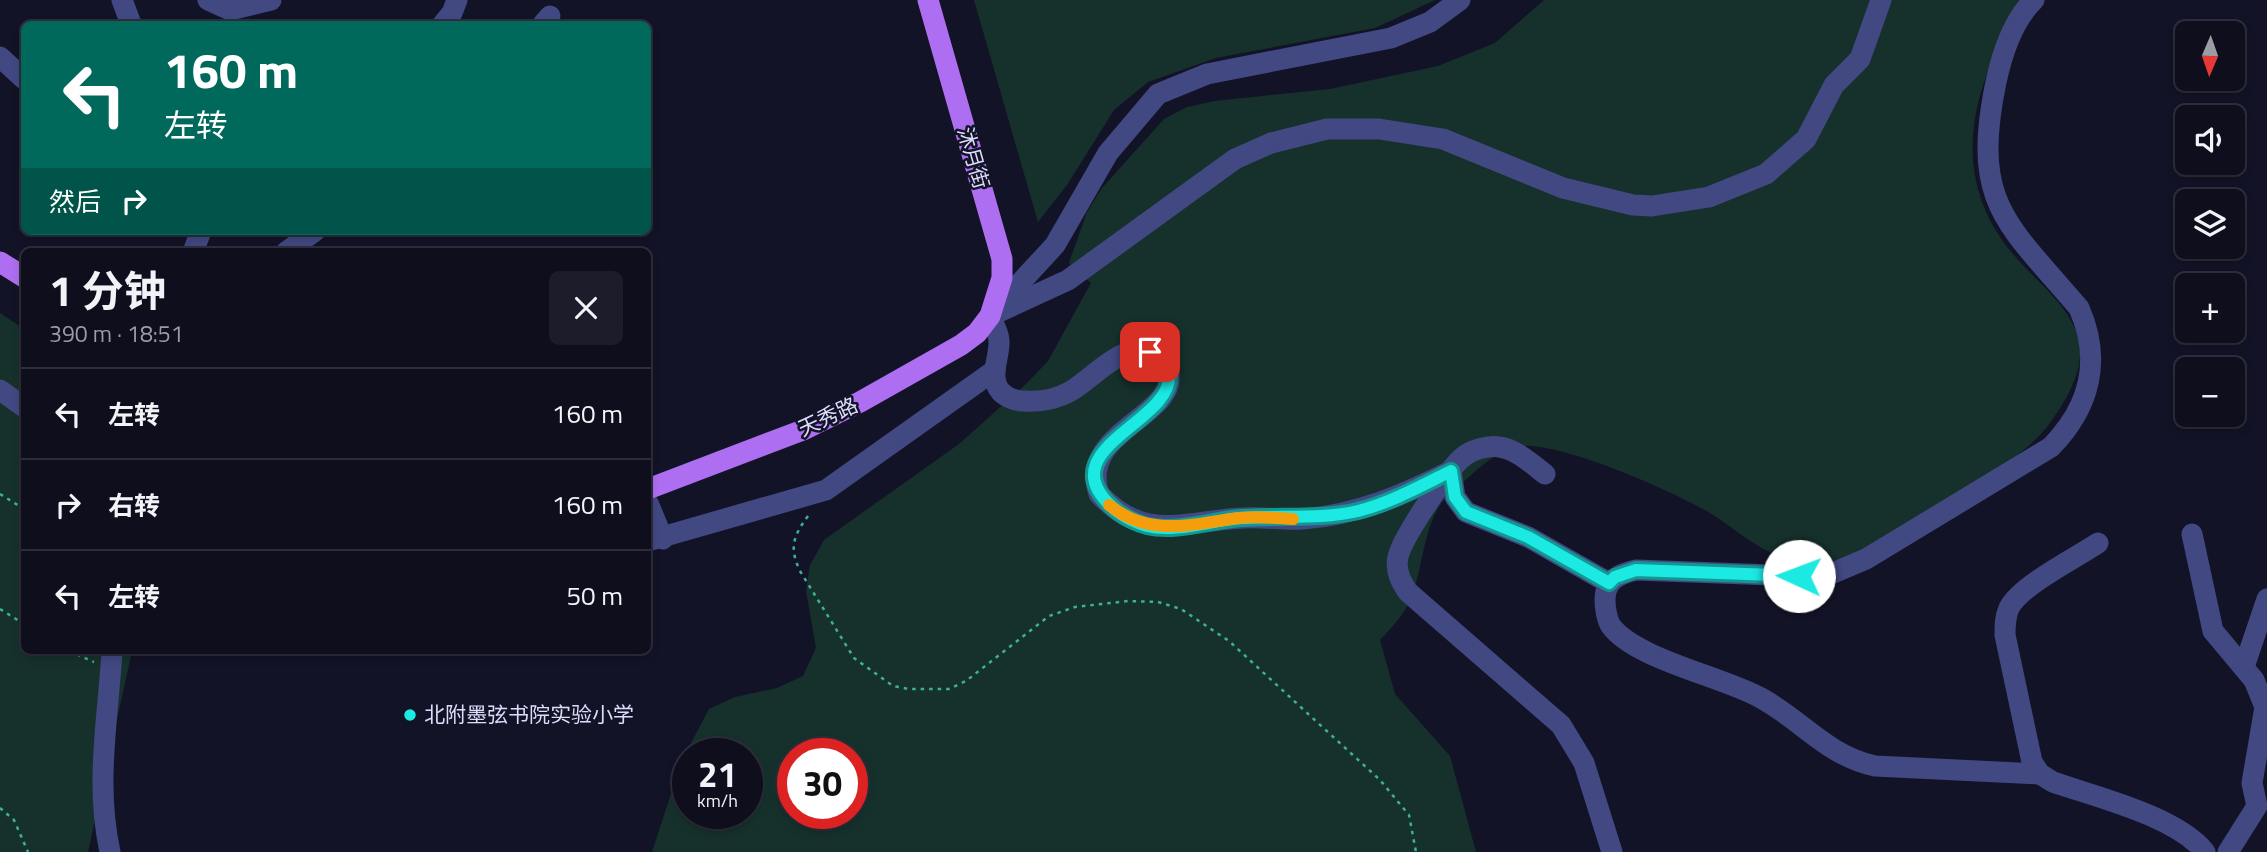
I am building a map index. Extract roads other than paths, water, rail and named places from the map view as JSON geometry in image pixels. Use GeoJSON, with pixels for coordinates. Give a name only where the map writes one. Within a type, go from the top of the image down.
{"type":"FeatureCollection","features":[{"type":"Feature","properties":{"kind":"main road","name":"沐月街"},"geometry":{"type":"LineString","coordinates":[[928,0],[1002,259],[1002,278],[990,316]]}},
{"type":"Feature","properties":{"kind":"main road"},"geometry":{"type":"LineString","coordinates":[[0,262],[21,275]]}},
{"type":"Feature","properties":{"kind":"main road","name":"天秀路"},"geometry":{"type":"LineString","coordinates":[[651,488],[803,430],[860,402],[961,345],[977,333],[990,316]]}},
{"type":"Feature","properties":{"kind":"street"},"geometry":{"type":"LineString","coordinates":[[122,0],[130,21]]}},
{"type":"Feature","properties":{"kind":"street"},"geometry":{"type":"LineString","coordinates":[[208,0],[230,10],[271,0]]}},
{"type":"Feature","properties":{"kind":"street"},"geometry":{"type":"LineString","coordinates":[[445,21],[457,0]]}},
{"type":"Feature","properties":{"kind":"street"},"geometry":{"type":"LineString","coordinates":[[990,316],[1055,245],[1108,153],[1158,94],[1207,74],[1391,37],[1430,22],[1461,0]]}},
{"type":"Feature","properties":{"kind":"street"},"geometry":{"type":"LineString","coordinates":[[990,316],[1068,280],[1235,159],[1271,143],[1327,129],[1379,129],[1443,139],[1563,188],[1633,205],[1678,202],[1719,193],[1766,174],[1806,139],[1834,85],[1860,58],[1881,0]]}},
{"type":"Feature","properties":{"kind":"street"},"geometry":{"type":"LineString","coordinates":[[2034,0],[2019,19],[1998,73],[1987,141],[1987,162],[1998,205],[2011,229],[2079,308],[2085,320],[2092,349],[2091,376],[2074,419],[2051,447],[1848,568],[1799,576],[1636,570],[1615,577],[1605,593],[1611,626],[1620,635],[1682,666],[1732,683],[1764,699],[1851,760],[1875,766],[2040,774]]}},
{"type":"Feature","properties":{"kind":"street"},"geometry":{"type":"LineString","coordinates":[[0,57],[21,76]]}},
{"type":"Feature","properties":{"kind":"street"},"geometry":{"type":"LineString","coordinates":[[292,248],[309,235]]}},
{"type":"Feature","properties":{"kind":"street"},"geometry":{"type":"LineString","coordinates":[[990,316],[999,340],[995,370],[999,390],[1006,397],[1033,402],[1051,400],[1071,391],[1130,351],[1141,350],[1159,356],[1168,367],[1169,387],[1162,398],[1108,445],[1096,468],[1099,494],[1124,517],[1147,526],[1169,527],[1243,518],[1303,519],[1359,511],[1451,471]]}},
{"type":"Feature","properties":{"kind":"street"},"geometry":{"type":"LineString","coordinates":[[651,519],[655,540],[826,490],[995,370]]}},
{"type":"Feature","properties":{"kind":"street"},"geometry":{"type":"LineString","coordinates":[[0,390],[21,405]]}},
{"type":"Feature","properties":{"kind":"street"},"geometry":{"type":"LineString","coordinates":[[1545,474],[1517,454],[1498,446],[1470,452],[1451,471],[1401,545],[1397,568],[1401,582],[1419,601],[1561,725],[1584,762],[1612,852]]}},
{"type":"Feature","properties":{"kind":"street"},"geometry":{"type":"LineString","coordinates":[[1451,471],[1455,497],[1466,512],[1528,537],[1609,583]]}},
{"type":"Feature","properties":{"kind":"street"},"geometry":{"type":"LineString","coordinates":[[2192,534],[2213,631],[2254,680],[2265,707],[2252,783],[2257,806],[2228,852]]}},
{"type":"Feature","properties":{"kind":"street"},"geometry":{"type":"LineString","coordinates":[[2098,543],[2021,594],[2010,606],[2005,620],[2005,635],[2032,762],[2040,774],[2053,782],[2170,826],[2199,844],[2205,852]]}},
{"type":"Feature","properties":{"kind":"street"},"geometry":{"type":"LineString","coordinates":[[2244,667],[2267,599]]}},
{"type":"Feature","properties":{"kind":"street"},"geometry":{"type":"LineString","coordinates":[[110,852],[105,831],[101,765],[111,660]]}},
{"type":"Feature","properties":{"kind":"place","name":"北附墨弦书院实验小学"},"geometry":{"type":"Point","coordinates":[410,715]}}]}
